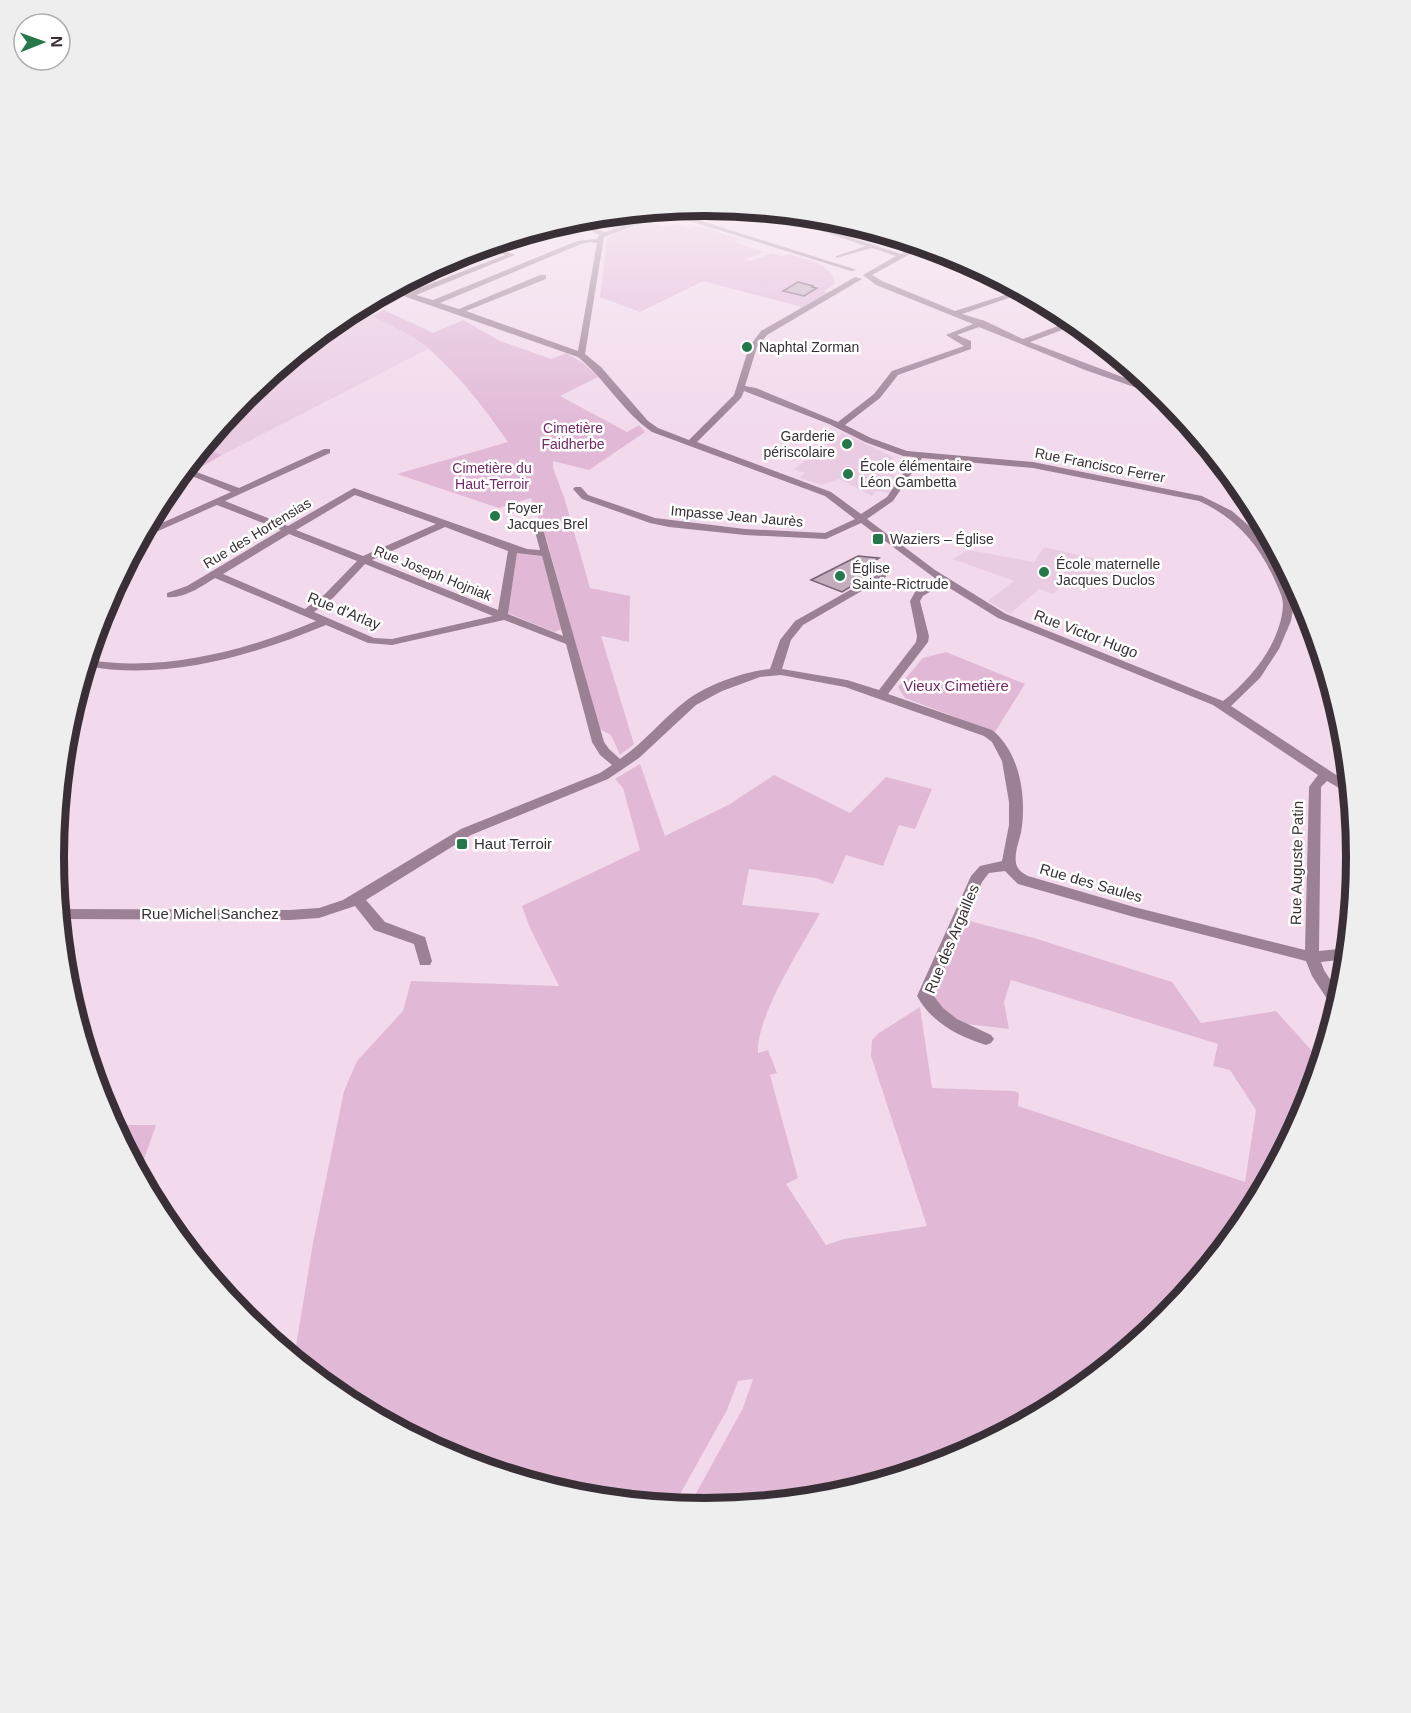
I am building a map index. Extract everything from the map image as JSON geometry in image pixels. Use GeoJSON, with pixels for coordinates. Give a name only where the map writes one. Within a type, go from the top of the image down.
{"type":"FeatureCollection","features":[{"type":"Feature","properties":{"kind":"street"},"geometry":{"type":"LineString","coordinates":[[409,295],[480,267]]}},
{"type":"Feature","properties":{"kind":"street"},"geometry":{"type":"LineString","coordinates":[[433,303],[521,267]]}},
{"type":"Feature","properties":{"kind":"street"},"geometry":{"type":"LineString","coordinates":[[580,355],[596,267]]}},
{"type":"Feature","properties":{"kind":"street"},"geometry":{"type":"LineString","coordinates":[[835,267],[839,269],[842,275],[861,275]]}},
{"type":"Feature","properties":{"kind":"street"},"geometry":{"type":"LineString","coordinates":[[837,267],[1143,388]]}},
{"type":"Feature","properties":{"kind":"street"},"geometry":{"type":"LineString","coordinates":[[691,443],[736,398],[753,347],[764,333],[861,275],[882,267]]}},
{"type":"Feature","properties":{"kind":"street"},"geometry":{"type":"LineString","coordinates":[[457,276],[507,292]]}},
{"type":"Feature","properties":{"kind":"street"},"geometry":{"type":"LineString","coordinates":[[460,311],[543,277]]}},
{"type":"Feature","properties":{"kind":"street","name":"Rue Victor Hugo"},"geometry":{"type":"LineString","coordinates":[[402,293],[460,311],[580,355],[603,374],[647,425],[665,435],[822,491],[942,580],[1015,623],[1143,671],[1224,706],[1342,786]]}},
{"type":"Feature","properties":{"kind":"street"},"geometry":{"type":"LineString","coordinates":[[957,313],[1013,294]]}},
{"type":"Feature","properties":{"kind":"street"},"geometry":{"type":"LineString","coordinates":[[839,425],[877,396],[895,373],[968,347],[968,343],[950,335],[982,323]]}},
{"type":"Feature","properties":{"kind":"street"},"geometry":{"type":"LineString","coordinates":[[1025,341],[1065,326]]}},
{"type":"Feature","properties":{"kind":"street","name":"Rue Francisco Ferrer"},"geometry":{"type":"LineString","coordinates":[[740,388],[753,390],[839,425],[884,447],[919,456],[960,457],[1033,465],[1202,499],[1218,506],[1242,526],[1271,559],[1286,593],[1288,607],[1285,623],[1268,659],[1236,697],[1224,706]]}},
{"type":"Feature","properties":{"kind":"street"},"geometry":{"type":"LineString","coordinates":[[156,526],[218,502],[327,451]]}},
{"type":"Feature","properties":{"kind":"street"},"geometry":{"type":"LineString","coordinates":[[862,519],[896,493],[919,456]]}},
{"type":"Feature","properties":{"kind":"street"},"geometry":{"type":"LineString","coordinates":[[192,473],[240,492]]}},
{"type":"Feature","properties":{"kind":"street","name":"Impasse Jean Jaurès"},"geometry":{"type":"LineString","coordinates":[[578,489],[585,497],[656,522],[745,532],[830,536],[862,519]]}},
{"type":"Feature","properties":{"kind":"street","name":"Rue des Hortensias"},"geometry":{"type":"LineString","coordinates":[[171,594],[187,590],[354,491],[444,524]]}},
{"type":"Feature","properties":{"kind":"street","name":"Rue Joseph Hojniak"},"geometry":{"type":"LineString","coordinates":[[218,502],[569,642]]}},
{"type":"Feature","properties":{"kind":"street"},"geometry":{"type":"LineString","coordinates":[[306,613],[329,596],[350,570],[362,561],[382,550],[422,536],[444,524],[513,549],[545,553]]}},
{"type":"Feature","properties":{"kind":"street"},"geometry":{"type":"LineString","coordinates":[[538,524],[598,742],[604,752],[621,766]]}},
{"type":"Feature","properties":{"kind":"street"},"geometry":{"type":"LineString","coordinates":[[502,617],[513,549]]}},
{"type":"Feature","properties":{"kind":"street","name":"Rue d'Arlay"},"geometry":{"type":"LineString","coordinates":[[215,574],[372,640],[386,642],[502,617]]}},
{"type":"Feature","properties":{"kind":"street"},"geometry":{"type":"LineString","coordinates":[[882,575],[799,622],[786,640],[775,672],[840,682],[988,733],[997,739],[1011,774],[1016,796],[1016,822],[1010,865]]}},
{"type":"Feature","properties":{"kind":"street"},"geometry":{"type":"LineString","coordinates":[[881,695],[922,642],[923,636],[915,601],[917,596],[942,580]]}},
{"type":"Feature","properties":{"kind":"street"},"geometry":{"type":"LineString","coordinates":[[95,664],[128,668],[173,665],[272,643],[326,621]]}},
{"type":"Feature","properties":{"kind":"street","name":"Rue Michel Sanchez"},"geometry":{"type":"LineString","coordinates":[[68,914],[305,914],[338,909],[466,832],[588,784],[621,766],[698,698],[725,685],[758,674],[775,672]]}},
{"type":"Feature","properties":{"kind":"street","name":"Rue Auguste Patin"},"geometry":{"type":"LineString","coordinates":[[1312,957],[1315,788],[1319,780],[1326,775]]}},
{"type":"Feature","properties":{"kind":"street","name":"Rue des Saules"},"geometry":{"type":"LineString","coordinates":[[1010,865],[1018,877],[1028,882],[1134,912],[1312,957]]}},
{"type":"Feature","properties":{"kind":"street","name":"Rue des Argailles"},"geometry":{"type":"LineString","coordinates":[[986,1039],[948,1023],[940,1017],[925,996],[976,880],[985,869],[1010,865]]}},
{"type":"Feature","properties":{"kind":"street"},"geometry":{"type":"LineString","coordinates":[[358,899],[369,919],[377,926],[420,941],[425,961]]}},
{"type":"Feature","properties":{"kind":"street"},"geometry":{"type":"LineString","coordinates":[[1331,994],[1317,972],[1312,957],[1339,954]]}},
{"type":"Feature","properties":{"kind":"shaded area"},"geometry":{"type":"Polygon","coordinates":[[[366,313],[406,333],[428,349],[222,455],[210,451],[252,403],[315,348],[366,313]]]}},
{"type":"Feature","properties":{"kind":"shaded area","name":"École élémentaire Léon Gambetta"},"geometry":{"type":"Polygon","coordinates":[[[843,433],[895,458],[870,467],[903,477],[891,493],[876,491],[872,496],[839,479],[822,485],[800,478],[805,473],[794,469],[843,433]]]}},
{"type":"Feature","properties":{"kind":"shaded area","name":"École maternelle Jacques Duclos"},"geometry":{"type":"Polygon","coordinates":[[[1044,547],[1106,561],[1090,589],[1065,582],[1053,594],[1039,589],[1010,614],[988,601],[1014,581],[953,559],[968,550],[1034,562],[1044,547]]]}},
{"type":"Feature","properties":{"kind":"green space"},"geometry":{"type":"Polygon","coordinates":[[[604,267],[824,267],[833,277],[835,284],[825,291],[827,293],[802,307],[703,281],[640,312],[600,297],[604,267]]]}},
{"type":"Feature","properties":{"kind":"green space"},"geometry":{"type":"Polygon","coordinates":[[[384,310],[433,333],[463,320],[500,341],[551,359],[566,353],[583,363],[598,377],[560,396],[627,432],[639,425],[645,432],[589,470],[553,461],[553,468],[564,497],[590,588],[630,596],[629,642],[601,636],[634,744],[620,755],[611,735],[599,729],[547,541],[531,498],[499,508],[397,474],[508,442],[472,393],[440,359],[416,339],[372,316],[384,310]]]}},
{"type":"Feature","properties":{"kind":"green space"},"geometry":{"type":"Polygon","coordinates":[[[210,451],[222,455],[196,470],[210,451]]]}},
{"type":"Feature","properties":{"kind":"green space"},"geometry":{"type":"Polygon","coordinates":[[[517,552],[542,555],[562,629],[554,632],[508,613],[517,552]]]}},
{"type":"Feature","properties":{"kind":"green space","name":"Vieux Cimetière"},"geometry":{"type":"Polygon","coordinates":[[[946,652],[1025,684],[995,732],[905,698],[898,687],[923,658],[946,652]]]}},
{"type":"Feature","properties":{"kind":"green space"},"geometry":{"type":"Polygon","coordinates":[[[640,764],[665,836],[730,804],[774,775],[850,813],[886,777],[932,789],[915,829],[899,825],[883,866],[846,855],[833,884],[816,878],[749,869],[742,905],[820,913],[781,982],[764,1020],[758,1053],[768,1050],[777,1073],[770,1075],[798,1178],[786,1184],[826,1245],[844,1239],[927,1226],[871,1056],[872,1040],[879,1033],[920,1007],[932,1088],[1014,1091],[1019,1093],[1018,1106],[1245,1182],[1256,1110],[1230,1070],[1213,1066],[1218,1044],[1011,980],[1004,1002],[1009,1029],[967,1024],[947,1016],[932,995],[962,919],[1034,938],[1172,982],[1201,1023],[1276,1011],[1315,1054],[1298,1102],[1261,1177],[1238,1213],[1214,1247],[1159,1310],[1096,1365],[1062,1389],[1026,1412],[951,1449],[871,1476],[831,1485],[789,1492],[706,1498],[694,1497],[743,1408],[753,1379],[738,1381],[727,1410],[679,1497],[664,1496],[622,1492],[540,1476],[460,1449],[385,1412],[315,1365],[296,1349],[313,1243],[344,1091],[357,1061],[403,1011],[411,981],[559,986],[530,928],[522,906],[640,850],[623,788],[615,779],[640,764]]]}},
{"type":"Feature","properties":{"kind":"green space"},"geometry":{"type":"Polygon","coordinates":[[[124,1125],[156,1125],[143,1163],[124,1125]]]}},
{"type":"Feature","properties":{"kind":"building"},"geometry":{"type":"Polygon","coordinates":[[[798,282],[817,288],[804,296],[783,291],[798,282]]]}},
{"type":"Feature","properties":{"kind":"building","name":"Église Sainte-Rictrude"},"geometry":{"type":"Polygon","coordinates":[[[858,556],[879,558],[873,562],[880,566],[842,592],[811,580],[858,556]]]}},
{"type":"Feature","properties":{"kind":"place","name":"Naphtal Zorman"},"geometry":{"type":"Point","coordinates":[747,347]}},
{"type":"Feature","properties":{"kind":"place","name":"Garderie périscolaire"},"geometry":{"type":"Point","coordinates":[847,444]}},
{"type":"Feature","properties":{"kind":"place","name":"École élémentaire Léon Gambetta"},"geometry":{"type":"Point","coordinates":[848,474]}},
{"type":"Feature","properties":{"kind":"place","name":"Foyer Jacques Brel"},"geometry":{"type":"Point","coordinates":[495,516]}},
{"type":"Feature","properties":{"kind":"place","name":"Waziers – Église"},"geometry":{"type":"Point","coordinates":[878,539]}},
{"type":"Feature","properties":{"kind":"place","name":"École maternelle Jacques Duclos"},"geometry":{"type":"Point","coordinates":[1044,572]}},
{"type":"Feature","properties":{"kind":"place","name":"Église Sainte-Rictrude"},"geometry":{"type":"Point","coordinates":[840,576]}},
{"type":"Feature","properties":{"kind":"place","name":"Haut Terroir"},"geometry":{"type":"Point","coordinates":[462,844]}},
{"type":"Feature","properties":{"kind":"park label","name":"Cimetière Faidherbe"},"geometry":{"type":"Point","coordinates":[573,436]}},
{"type":"Feature","properties":{"kind":"park label","name":"Cimetière du Haut-Terroir"},"geometry":{"type":"Point","coordinates":[492,476]}}]}
